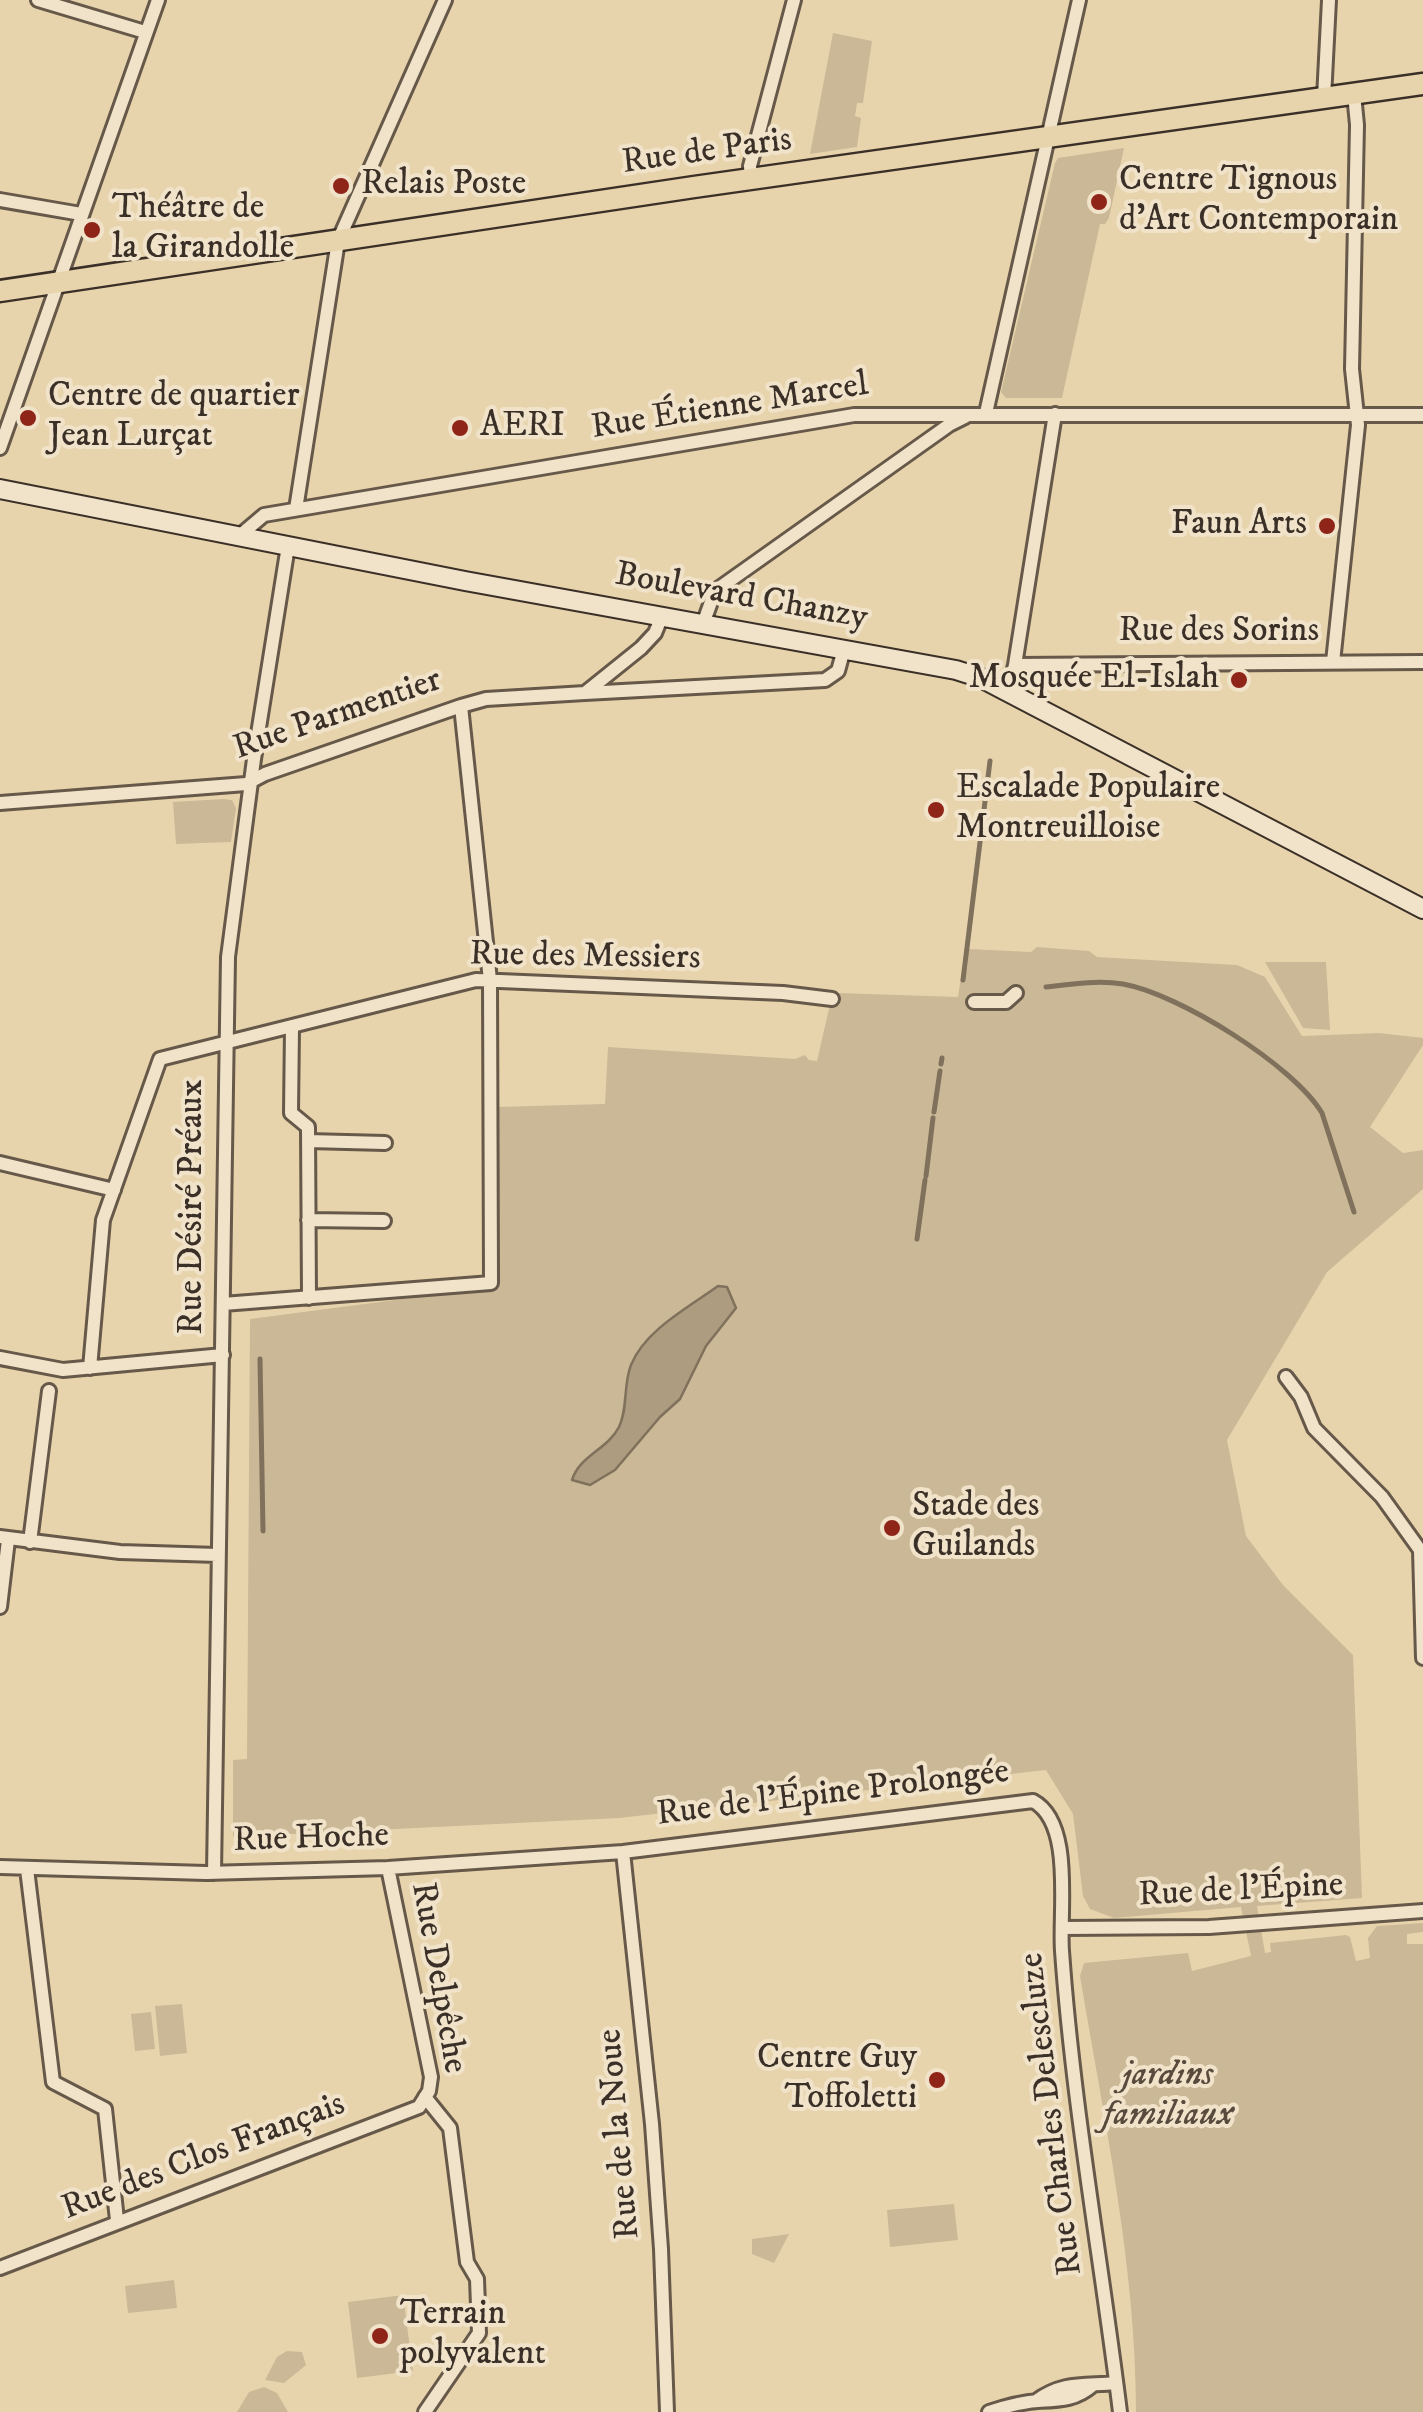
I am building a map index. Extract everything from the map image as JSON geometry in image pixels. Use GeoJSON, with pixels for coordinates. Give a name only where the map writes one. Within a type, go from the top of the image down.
{"type":"FeatureCollection","features":[{"type":"Feature","properties":{"kind":"main road","name":"Rue de Paris"},"geometry":{"type":"LineString","coordinates":[[0,290],[1423,84]]}},
{"type":"Feature","properties":{"kind":"main road","name":"Boulevard Chanzy"},"geometry":{"type":"LineString","coordinates":[[0,489],[956,670],[1008,692],[1423,909]]}},
{"type":"Feature","properties":{"kind":"street"},"geometry":{"type":"LineString","coordinates":[[38,0],[146,32]]}},
{"type":"Feature","properties":{"kind":"street"},"geometry":{"type":"LineString","coordinates":[[0,448],[158,0]]}},
{"type":"Feature","properties":{"kind":"street"},"geometry":{"type":"LineString","coordinates":[[296,509],[338,241],[445,0]]}},
{"type":"Feature","properties":{"kind":"street"},"geometry":{"type":"LineString","coordinates":[[751,179],[750,166],[794,0]]}},
{"type":"Feature","properties":{"kind":"street"},"geometry":{"type":"LineString","coordinates":[[704,624],[715,592],[949,425],[979,414],[1079,0]]}},
{"type":"Feature","properties":{"kind":"street"},"geometry":{"type":"LineString","coordinates":[[1324,98],[1329,0]]}},
{"type":"Feature","properties":{"kind":"street"},"geometry":{"type":"LineString","coordinates":[[1334,662],[1356,416],[1352,370],[1357,125],[1354,94]]}},
{"type":"Feature","properties":{"kind":"street"},"geometry":{"type":"LineString","coordinates":[[0,200],[81,214]]}},
{"type":"Feature","properties":{"kind":"street"},"geometry":{"type":"LineString","coordinates":[[1008,692],[1054,414]]}},
{"type":"Feature","properties":{"kind":"street","name":"Rue Étienne Marcel"},"geometry":{"type":"LineString","coordinates":[[238,537],[260,517],[296,509],[854,415],[1423,415]]}},
{"type":"Feature","properties":{"kind":"street","name":"Rue Désiré Préaux"},"geometry":{"type":"LineString","coordinates":[[214,1873],[228,957],[288,546]]}},
{"type":"Feature","properties":{"kind":"street"},"geometry":{"type":"LineString","coordinates":[[585,692],[641,648],[656,633],[662,616]]}},
{"type":"Feature","properties":{"kind":"street"},"geometry":{"type":"LineString","coordinates":[[585,692],[825,680],[838,671],[844,649]]}},
{"type":"Feature","properties":{"kind":"street","name":"Rue des Sorins"},"geometry":{"type":"LineString","coordinates":[[1015,665],[1423,662]]}},
{"type":"Feature","properties":{"kind":"street","name":"Rue Parmentier"},"geometry":{"type":"LineString","coordinates":[[0,803],[246,784],[486,699],[585,692]]}},
{"type":"Feature","properties":{"kind":"street"},"geometry":{"type":"LineString","coordinates":[[223,1304],[491,1283],[490,980],[462,706]]}},
{"type":"Feature","properties":{"kind":"street","name":"Rue des Messiers"},"geometry":{"type":"LineString","coordinates":[[114,1190],[160,1059],[490,980],[783,993],[832,999]]}},
{"type":"Feature","properties":{"kind":"street"},"geometry":{"type":"LineString","coordinates":[[974,1002],[1006,1002],[1016,993]]}},
{"type":"Feature","properties":{"kind":"street"},"geometry":{"type":"LineString","coordinates":[[292,1028],[292,1113],[308,1127],[308,1298]]}},
{"type":"Feature","properties":{"kind":"street"},"geometry":{"type":"LineString","coordinates":[[308,1141],[385,1143]]}},
{"type":"Feature","properties":{"kind":"street"},"geometry":{"type":"LineString","coordinates":[[0,1164],[114,1190],[104,1220],[90,1368]]}},
{"type":"Feature","properties":{"kind":"street"},"geometry":{"type":"LineString","coordinates":[[308,1220],[384,1221]]}},
{"type":"Feature","properties":{"kind":"street"},"geometry":{"type":"LineString","coordinates":[[0,1358],[64,1370],[222,1356]]}},
{"type":"Feature","properties":{"kind":"street"},"geometry":{"type":"LineString","coordinates":[[1286,1377],[1300,1396],[1314,1428],[1382,1497],[1420,1550],[1423,1658]]}},
{"type":"Feature","properties":{"kind":"street"},"geometry":{"type":"LineString","coordinates":[[30,1542],[49,1391]]}},
{"type":"Feature","properties":{"kind":"street"},"geometry":{"type":"LineString","coordinates":[[0,1606],[4,1538],[120,1552],[218,1555]]}},
{"type":"Feature","properties":{"kind":"street","name":"Rue de l'Épine Prolongée"},"geometry":{"type":"LineString","coordinates":[[622,1852],[1034,1801],[1044,1807],[1057,1832],[1062,1928]]}},
{"type":"Feature","properties":{"kind":"street","name":"Rue Hoche"},"geometry":{"type":"LineString","coordinates":[[0,1867],[214,1873],[388,1868],[622,1852]]}},
{"type":"Feature","properties":{"kind":"street","name":"Rue de la Noue"},"geometry":{"type":"LineString","coordinates":[[622,1852],[652,2124],[662,2249],[667,2412]]}},
{"type":"Feature","properties":{"kind":"street","name":"Rue Delpêche"},"geometry":{"type":"LineString","coordinates":[[388,1868],[431,2077],[425,2097]]}},
{"type":"Feature","properties":{"kind":"street"},"geometry":{"type":"LineString","coordinates":[[28,1869],[53,2082],[105,2110],[117,2220]]}},
{"type":"Feature","properties":{"kind":"street","name":"Rue de l'Épine"},"geometry":{"type":"LineString","coordinates":[[1062,1928],[1209,1927],[1423,1911]]}},
{"type":"Feature","properties":{"kind":"street","name":"Rue Charles Delescluze"},"geometry":{"type":"LineString","coordinates":[[1062,1928],[1076,2086],[1120,2412]]}},
{"type":"Feature","properties":{"kind":"street"},"geometry":{"type":"LineString","coordinates":[[425,2097],[450,2128],[467,2262],[477,2279],[481,2323],[472,2345],[425,2412]]}},
{"type":"Feature","properties":{"kind":"street","name":"Rue des Clos Français"},"geometry":{"type":"LineString","coordinates":[[0,2268],[117,2220],[406,2113],[419,2106],[425,2097]]}},
{"type":"Feature","properties":{"kind":"street"},"geometry":{"type":"LineString","coordinates":[[989,2412],[1036,2401],[1052,2388],[1078,2382],[1116,2383]]}},
{"type":"Feature","properties":{"kind":"green space"},"geometry":{"type":"Polygon","coordinates":[[[833,33],[872,41],[863,103],[857,103],[855,116],[861,118],[857,147],[810,154],[833,33]]]}},
{"type":"Feature","properties":{"kind":"green space"},"geometry":{"type":"Polygon","coordinates":[[[1124,148],[1109,218],[1100,224],[1062,398],[1006,398],[1001,392],[1055,163],[1058,158],[1124,148]]]}},
{"type":"Feature","properties":{"kind":"green space"},"geometry":{"type":"Polygon","coordinates":[[[232,800],[236,808],[231,842],[176,844],[173,802],[232,800]]]}},
{"type":"Feature","properties":{"kind":"green space","name":"jardins familiaux"},"geometry":{"type":"Polygon","coordinates":[[[1037,947],[1089,951],[1097,957],[1237,965],[1265,977],[1302,1036],[1379,1033],[1423,1038],[1423,1045],[1370,1127],[1403,1153],[1423,1150],[1423,1189],[1327,1272],[1227,1440],[1246,1536],[1283,1585],[1353,1655],[1362,1898],[1257,1906],[1265,1953],[1271,1952],[1270,1943],[1346,1935],[1350,1937],[1356,1961],[1370,1958],[1368,1938],[1377,1926],[1423,1923],[1423,1932],[1407,1934],[1407,1944],[1423,1944],[1423,2412],[1136,2412],[1125,2248],[1080,1976],[1084,1963],[1188,1953],[1192,1971],[1251,1956],[1241,1907],[1114,1918],[1090,1909],[1083,1896],[1073,1814],[1046,1770],[619,1818],[233,1837],[233,1760],[247,1759],[250,1319],[494,1287],[496,1107],[605,1104],[608,1047],[795,1059],[805,1055],[817,1061],[831,1000],[836,1000],[838,993],[958,997],[969,949],[1031,952],[1037,947]]]}},
{"type":"Feature","properties":{"kind":"green space"},"geometry":{"type":"Polygon","coordinates":[[[1265,962],[1326,962],[1330,1030],[1303,1028],[1265,962]]]}},
{"type":"Feature","properties":{"kind":"green space"},"geometry":{"type":"Polygon","coordinates":[[[182,2004],[187,2053],[160,2056],[155,2006],[182,2004]]]}},
{"type":"Feature","properties":{"kind":"green space"},"geometry":{"type":"Polygon","coordinates":[[[151,2012],[155,2049],[135,2051],[131,2014],[151,2012]]]}},
{"type":"Feature","properties":{"kind":"green space"},"geometry":{"type":"Polygon","coordinates":[[[954,2204],[958,2240],[890,2247],[887,2210],[954,2204]]]}},
{"type":"Feature","properties":{"kind":"green space"},"geometry":{"type":"Polygon","coordinates":[[[789,2234],[774,2263],[752,2254],[752,2239],[789,2234]]]}},
{"type":"Feature","properties":{"kind":"green space"},"geometry":{"type":"Polygon","coordinates":[[[174,2280],[177,2308],[128,2313],[125,2286],[174,2280]]]}},
{"type":"Feature","properties":{"kind":"green space","name":"Terrain polyvalent"},"geometry":{"type":"Polygon","coordinates":[[[403,2295],[413,2371],[357,2378],[348,2302],[403,2295]]]}},
{"type":"Feature","properties":{"kind":"green space"},"geometry":{"type":"Polygon","coordinates":[[[287,2351],[302,2352],[306,2365],[284,2383],[265,2380],[277,2357],[287,2351]]]}},
{"type":"Feature","properties":{"kind":"green space"},"geometry":{"type":"Polygon","coordinates":[[[264,2387],[277,2393],[288,2412],[237,2412],[249,2392],[264,2387]]]}},
{"type":"Feature","properties":{"kind":"shaded area"},"geometry":{"type":"Polygon","coordinates":[[[718,1286],[727,1287],[736,1308],[706,1346],[680,1399],[615,1470],[590,1485],[572,1480],[581,1464],[619,1427],[631,1365],[646,1341],[718,1286]]]}},
{"type":"Feature","properties":{"kind":"waterway"},"geometry":{"type":"LineString","coordinates":[[963,980],[990,761]]}},
{"type":"Feature","properties":{"kind":"waterway"},"geometry":{"type":"LineString","coordinates":[[1046,987],[1104,982],[1146,990],[1203,1017],[1261,1054],[1287,1074],[1322,1113],[1354,1212]]}},
{"type":"Feature","properties":{"kind":"waterway"},"geometry":{"type":"LineString","coordinates":[[941,1064],[942,1058]]}},
{"type":"Feature","properties":{"kind":"waterway"},"geometry":{"type":"LineString","coordinates":[[934,1112],[940,1071]]}},
{"type":"Feature","properties":{"kind":"waterway"},"geometry":{"type":"LineString","coordinates":[[926,1176],[933,1118]]}},
{"type":"Feature","properties":{"kind":"waterway"},"geometry":{"type":"LineString","coordinates":[[917,1239],[925,1180]]}},
{"type":"Feature","properties":{"kind":"waterway"},"geometry":{"type":"LineString","coordinates":[[260,1359],[263,1531]]}},
{"type":"Feature","properties":{"kind":"place","name":"Relais Poste"},"geometry":{"type":"Point","coordinates":[341,186]}},
{"type":"Feature","properties":{"kind":"place","name":"Centre Tignous d'Art Contemporain"},"geometry":{"type":"Point","coordinates":[1099,202]}},
{"type":"Feature","properties":{"kind":"place","name":"Théâtre de la Girandolle"},"geometry":{"type":"Point","coordinates":[92,230]}},
{"type":"Feature","properties":{"kind":"place","name":"Centre de quartier Jean Lurçat"},"geometry":{"type":"Point","coordinates":[28,418]}},
{"type":"Feature","properties":{"kind":"place","name":"AERI"},"geometry":{"type":"Point","coordinates":[460,428]}},
{"type":"Feature","properties":{"kind":"place","name":"Faun Arts"},"geometry":{"type":"Point","coordinates":[1327,526]}},
{"type":"Feature","properties":{"kind":"place","name":"Mosquée El-Islah"},"geometry":{"type":"Point","coordinates":[1239,680]}},
{"type":"Feature","properties":{"kind":"place","name":"Escalade Populaire Montreuilloise"},"geometry":{"type":"Point","coordinates":[936,810]}},
{"type":"Feature","properties":{"kind":"place","name":"Stade des Guilands"},"geometry":{"type":"Point","coordinates":[892,1528]}},
{"type":"Feature","properties":{"kind":"place","name":"Centre Guy Toffoletti"},"geometry":{"type":"Point","coordinates":[937,2080]}},
{"type":"Feature","properties":{"kind":"place","name":"Terrain polyvalent"},"geometry":{"type":"Point","coordinates":[380,2336]}}]}
